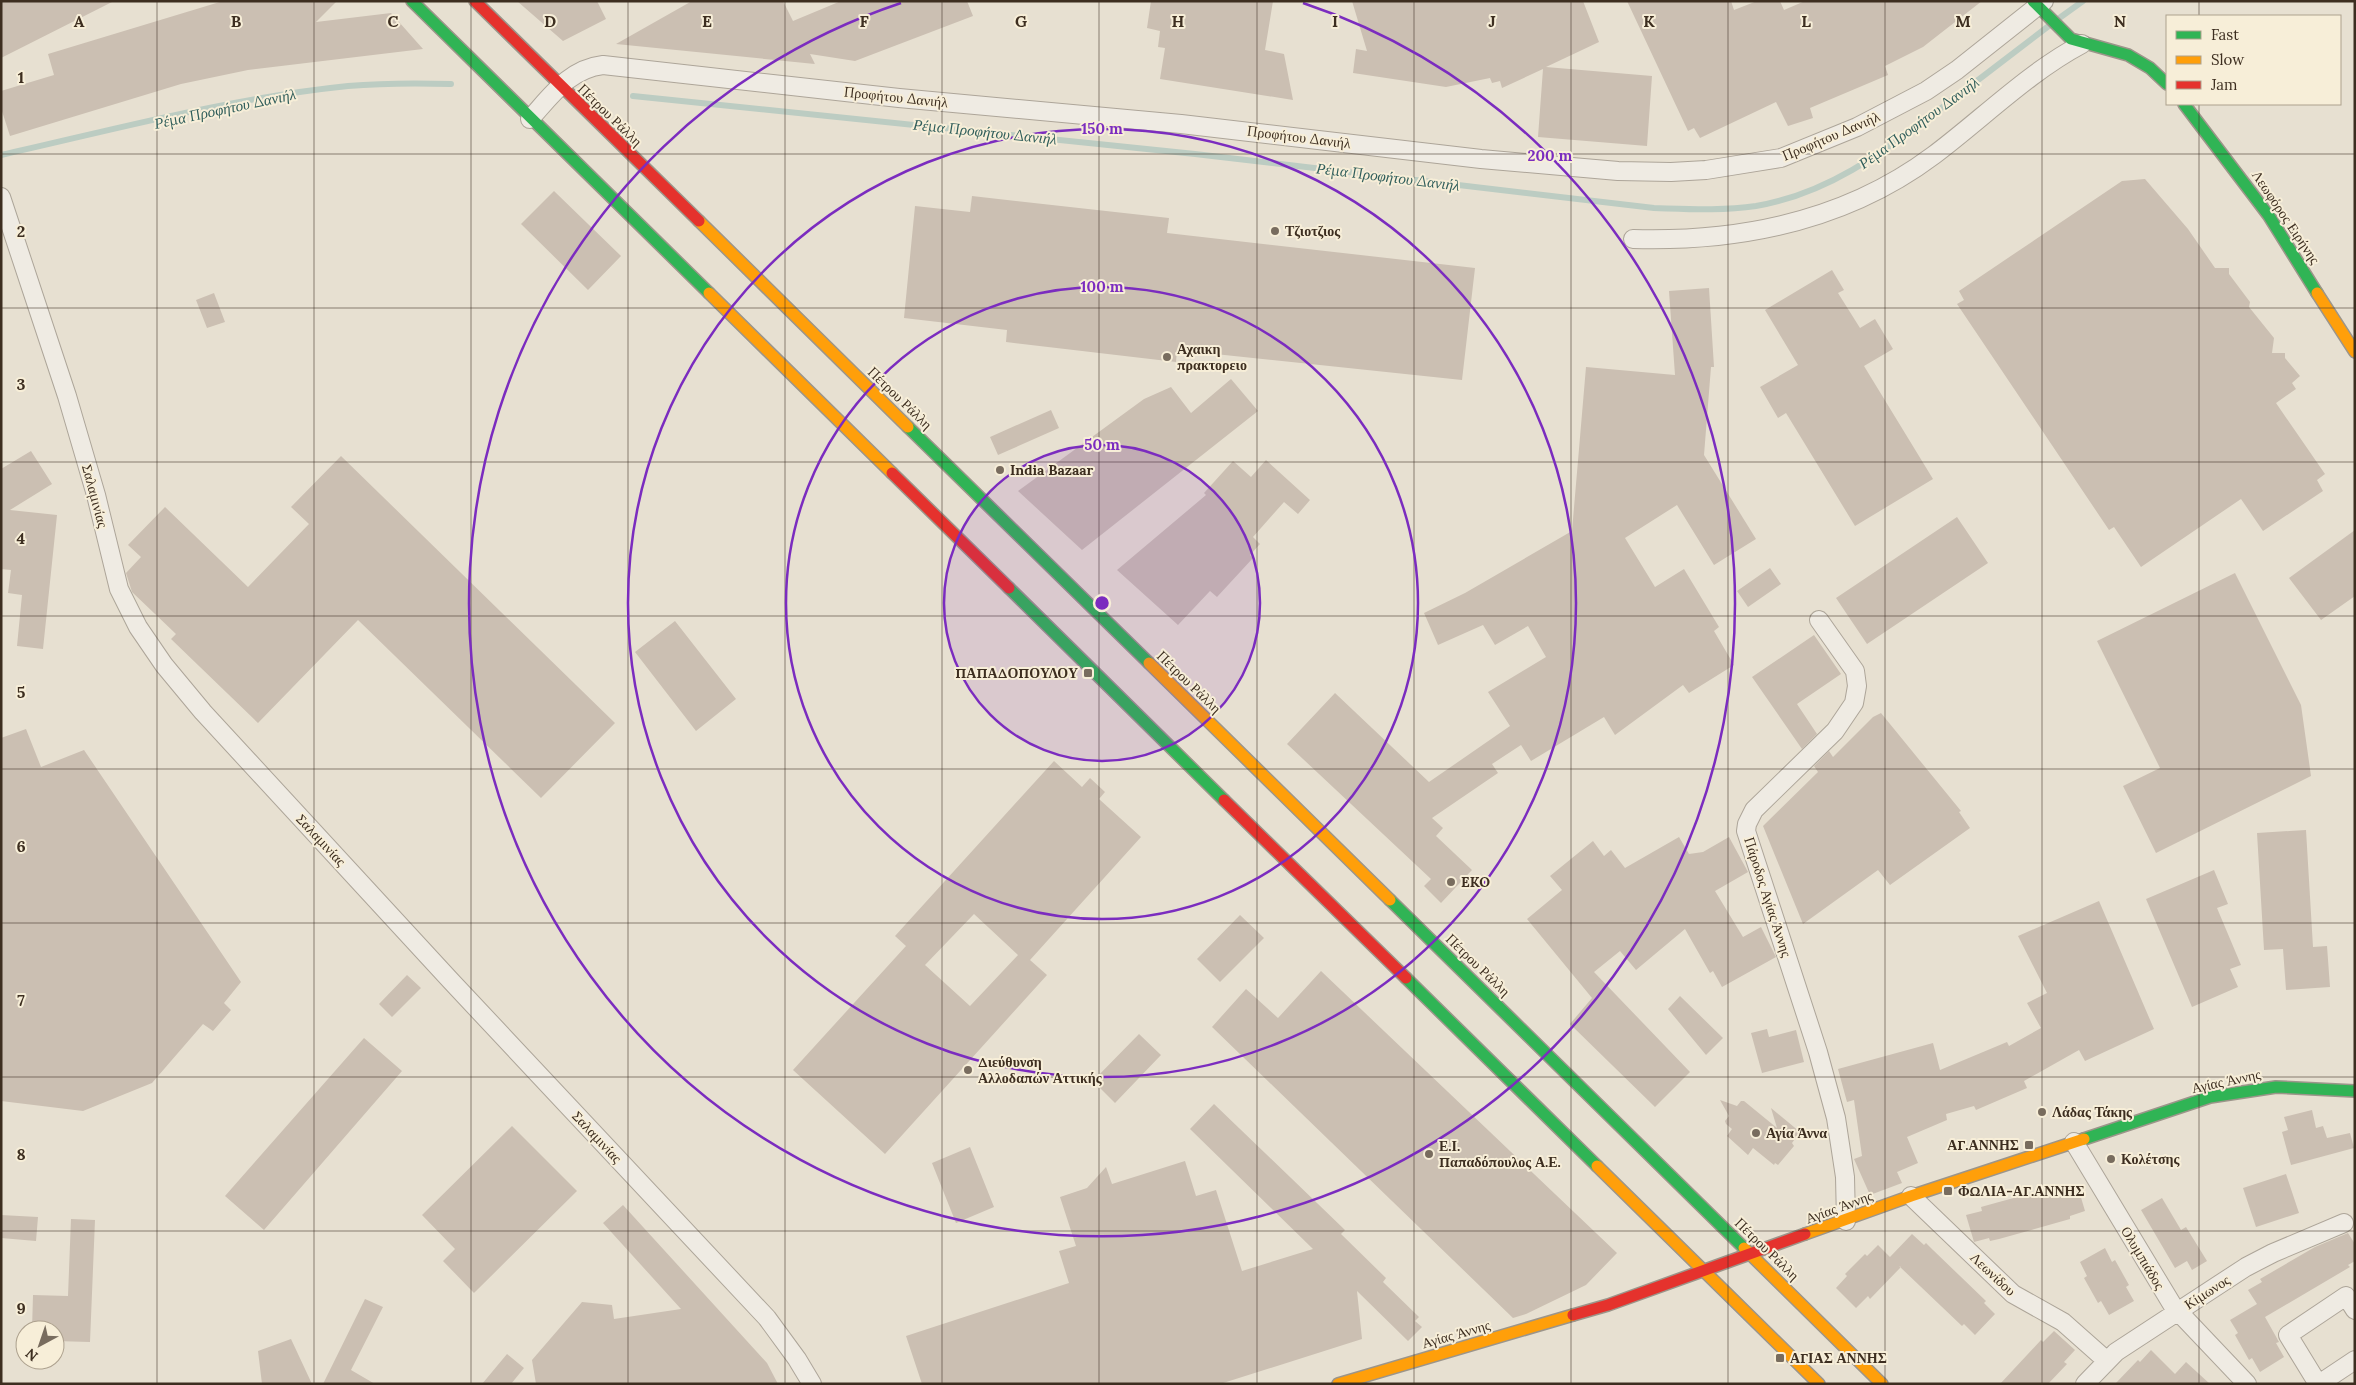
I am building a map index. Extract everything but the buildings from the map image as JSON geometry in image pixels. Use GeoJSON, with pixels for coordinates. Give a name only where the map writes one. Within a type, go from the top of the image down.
{"type":"FeatureCollection","features":[{"type":"Feature","properties":{"kind":"main road"},"geometry":{"type":"LineString","coordinates":[[412,1],[530,120],[1819,1384]]}},
{"type":"Feature","properties":{"kind":"main road","name":"Πέτρου Ράλλη"},"geometry":{"type":"LineString","coordinates":[[475,1],[1752,1254],[1882,1384]]}},
{"type":"Feature","properties":{"kind":"main road"},"geometry":{"type":"LineString","coordinates":[[2040,6],[2063,33],[2082,44],[2128,55],[2150,68],[2166,83]]}},
{"type":"Feature","properties":{"kind":"main road","name":"Λεωφόρος Ειρήνης"},"geometry":{"type":"LineString","coordinates":[[2185,105],[2269,216],[2355,352]]}},
{"type":"Feature","properties":{"kind":"main road","name":"Αγίας Άννης"},"geometry":{"type":"LineString","coordinates":[[1338,1384],[1608,1305],[1846,1221],[1911,1196],[2226,1094],[2276,1087],[2355,1091]]}},
{"type":"Feature","properties":{"kind":"street","name":"Προφήτου Δανιήλ"},"geometry":{"type":"LineString","coordinates":[[530,120],[560,86],[576,72],[588,66],[603,65],[909,99],[1181,124],[1490,160],[1618,170],[1688,171],[1781,158],[1857,127],[1912,99],[1958,70],[2040,6]]}},
{"type":"Feature","properties":{"kind":"street"},"geometry":{"type":"LineString","coordinates":[[1633,239],[1688,240],[1740,234],[1802,219],[1869,196],[1906,175],[2054,60],[2082,44]]}},
{"type":"Feature","properties":{"kind":"street","name":"Σαλαμινίας"},"geometry":{"type":"LineString","coordinates":[[1,197],[67,396],[96,496],[119,589],[138,627],[158,657],[210,719],[766,1318],[797,1359],[812,1384]]}},
{"type":"Feature","properties":{"kind":"street","name":"Πάροδος Αγίας Άννης"},"geometry":{"type":"LineString","coordinates":[[1819,620],[1855,671],[1857,686],[1854,703],[1835,731],[1754,810],[1747,824],[1746,831],[1818,1052],[1836,1118],[1843,1159],[1846,1221]]}},
{"type":"Feature","properties":{"kind":"street","name":"Ολυμπιάδος"},"geometry":{"type":"LineString","coordinates":[[2074,1142],[2177,1312],[2247,1384]]}},
{"type":"Feature","properties":{"kind":"street","name":"Λεωνίδου"},"geometry":{"type":"LineString","coordinates":[[1911,1196],[2013,1294],[2063,1322],[2107,1361]]}},
{"type":"Feature","properties":{"kind":"street","name":"Κίμωνος"},"geometry":{"type":"LineString","coordinates":[[2085,1384],[2107,1361],[2246,1267],[2273,1253],[2344,1223]]}},
{"type":"Feature","properties":{"kind":"street"},"geometry":{"type":"LineString","coordinates":[[2355,1310],[2346,1296],[2288,1335],[2318,1384],[2355,1360]]}},
{"type":"Feature","properties":{"kind":"waterway","name":"Ρέμα Προφήτου Δανιήλ"},"geometry":{"type":"LineString","coordinates":[[2058,19],[2083,1]]}},
{"type":"Feature","properties":{"kind":"waterway","name":"Ρέμα Προφήτου Δανιήλ"},"geometry":{"type":"LineString","coordinates":[[633,96],[1195,154],[1654,208],[1730,209],[1784,200],[1810,191],[1858,167],[1948,103],[2050,25]]}},
{"type":"Feature","properties":{"kind":"waterway","name":"Ρέμα Προφήτου Δανιήλ"},"geometry":{"type":"LineString","coordinates":[[1,155],[174,115],[304,91],[361,85],[451,84]]}},
{"type":"Feature","properties":{"kind":"traffic: fast"},"geometry":{"type":"LineString","coordinates":[[412,1],[709,293]]}},
{"type":"Feature","properties":{"kind":"traffic: fast"},"geometry":{"type":"LineString","coordinates":[[2033,1],[2071,39],[2128,55],[2150,68],[2166,83]]}},
{"type":"Feature","properties":{"kind":"traffic: fast"},"geometry":{"type":"LineString","coordinates":[[2185,105],[2269,216],[2317,293]]}},
{"type":"Feature","properties":{"kind":"traffic: fast"},"geometry":{"type":"LineString","coordinates":[[908,427],[1149,663]]}},
{"type":"Feature","properties":{"kind":"traffic: fast"},"geometry":{"type":"LineString","coordinates":[[1009,588],[1224,800]]}},
{"type":"Feature","properties":{"kind":"traffic: fast"},"geometry":{"type":"LineString","coordinates":[[1390,900],[1744,1248]]}},
{"type":"Feature","properties":{"kind":"traffic: fast"},"geometry":{"type":"LineString","coordinates":[[1406,978],[1597,1166]]}},
{"type":"Feature","properties":{"kind":"traffic: fast"},"geometry":{"type":"LineString","coordinates":[[2084,1139],[2210,1097],[2276,1087],[2355,1091]]}},
{"type":"Feature","properties":{"kind":"traffic: slow"},"geometry":{"type":"LineString","coordinates":[[699,221],[908,427]]}},
{"type":"Feature","properties":{"kind":"traffic: slow"},"geometry":{"type":"LineString","coordinates":[[709,293],[892,473]]}},
{"type":"Feature","properties":{"kind":"traffic: slow"},"geometry":{"type":"LineString","coordinates":[[2317,293],[2355,352]]}},
{"type":"Feature","properties":{"kind":"traffic: slow"},"geometry":{"type":"LineString","coordinates":[[1149,663],[1390,900]]}},
{"type":"Feature","properties":{"kind":"traffic: slow"},"geometry":{"type":"LineString","coordinates":[[1805,1234],[1911,1196],[2084,1139]]}},
{"type":"Feature","properties":{"kind":"traffic: slow"},"geometry":{"type":"LineString","coordinates":[[1597,1166],[1819,1384]]}},
{"type":"Feature","properties":{"kind":"traffic: slow"},"geometry":{"type":"LineString","coordinates":[[1744,1248],[1882,1384]]}},
{"type":"Feature","properties":{"kind":"traffic: slow"},"geometry":{"type":"LineString","coordinates":[[1338,1384],[1573,1315]]}},
{"type":"Feature","properties":{"kind":"traffic: jam"},"geometry":{"type":"LineString","coordinates":[[475,1],[699,221]]}},
{"type":"Feature","properties":{"kind":"traffic: jam"},"geometry":{"type":"LineString","coordinates":[[892,473],[1009,588]]}},
{"type":"Feature","properties":{"kind":"traffic: jam"},"geometry":{"type":"LineString","coordinates":[[1224,800],[1406,978]]}},
{"type":"Feature","properties":{"kind":"traffic: jam"},"geometry":{"type":"LineString","coordinates":[[1573,1315],[1608,1305],[1805,1234]]}},
{"type":"Feature","properties":{"kind":"place","name":"Τζιοτζιος"},"geometry":{"type":"Point","coordinates":[1275,231]}},
{"type":"Feature","properties":{"kind":"place","name":"Αχαικη πρακτορειο"},"geometry":{"type":"Point","coordinates":[1167,357]}},
{"type":"Feature","properties":{"kind":"place","name":"India Bazaar"},"geometry":{"type":"Point","coordinates":[1000,470]}},
{"type":"Feature","properties":{"kind":"place","name":"ΠΑΠΑΔΟΠΟΥΛΟΥ"},"geometry":{"type":"Point","coordinates":[1088,673]}},
{"type":"Feature","properties":{"kind":"place","name":"EKO"},"geometry":{"type":"Point","coordinates":[1451,882]}},
{"type":"Feature","properties":{"kind":"place","name":"Διεύθυνση Αλλοδαπών Αττικής"},"geometry":{"type":"Point","coordinates":[968,1070]}},
{"type":"Feature","properties":{"kind":"place","name":"Λάδας Τάκης"},"geometry":{"type":"Point","coordinates":[2042,1112]}},
{"type":"Feature","properties":{"kind":"place","name":"Αγία Άννα"},"geometry":{"type":"Point","coordinates":[1756,1133]}},
{"type":"Feature","properties":{"kind":"place","name":"ΑΓ.ΑΝΝΗΣ"},"geometry":{"type":"Point","coordinates":[2029,1145]}},
{"type":"Feature","properties":{"kind":"place","name":"Ε.Ι. Παπαδόπουλος Α.Ε."},"geometry":{"type":"Point","coordinates":[1429,1154]}},
{"type":"Feature","properties":{"kind":"place","name":"Κολέτσης"},"geometry":{"type":"Point","coordinates":[2111,1159]}},
{"type":"Feature","properties":{"kind":"place","name":"ΦΩΛΙΑ-ΑΓ.ΑΝΝΗΣ"},"geometry":{"type":"Point","coordinates":[1948,1191]}},
{"type":"Feature","properties":{"kind":"place","name":"ΑΓΙΑΣ ΑΝΝΗΣ"},"geometry":{"type":"Point","coordinates":[1780,1358]}}]}
